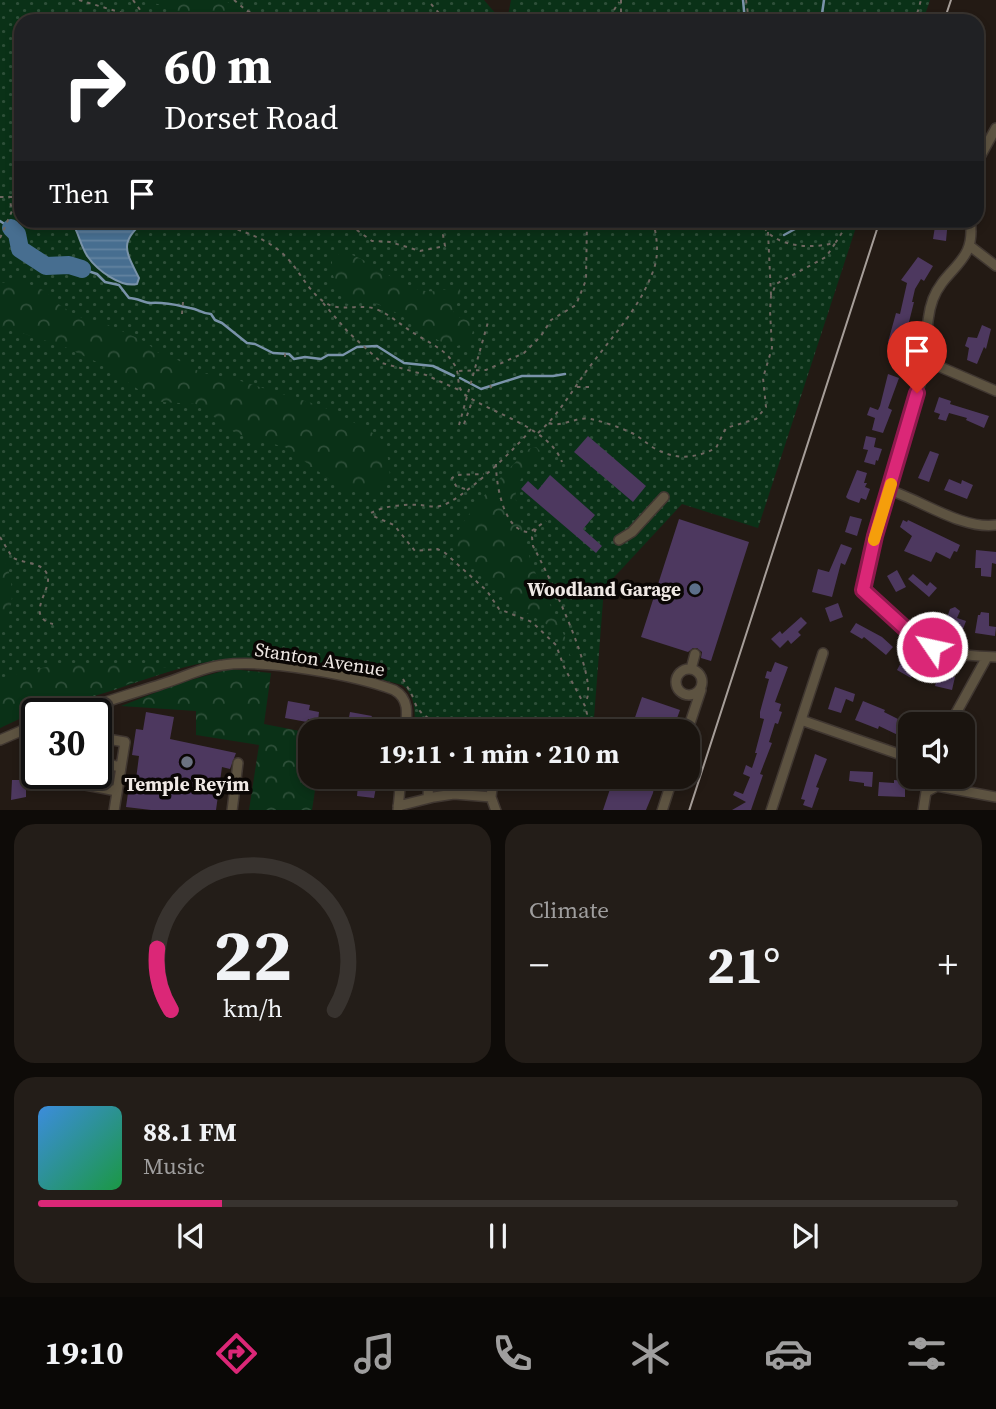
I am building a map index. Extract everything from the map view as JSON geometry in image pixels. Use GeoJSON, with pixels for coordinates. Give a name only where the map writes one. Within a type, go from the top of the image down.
{"type":"FeatureCollection","features":[{"type":"Feature","properties":{"kind":"street"},"geometry":{"type":"LineString","coordinates":[[984,150],[996,128]]}},
{"type":"Feature","properties":{"kind":"street"},"geometry":{"type":"LineString","coordinates":[[957,712],[991,657],[950,653],[927,644],[903,627],[863,590],[875,536],[925,363],[932,301],[970,246],[970,228]]}},
{"type":"Feature","properties":{"kind":"street"},"geometry":{"type":"LineString","coordinates":[[970,246],[996,266]]}},
{"type":"Feature","properties":{"kind":"street"},"geometry":{"type":"LineString","coordinates":[[925,363],[996,391]]}},
{"type":"Feature","properties":{"kind":"street"},"geometry":{"type":"LineString","coordinates":[[890,490],[966,521],[987,526],[996,525]]}},
{"type":"Feature","properties":{"kind":"street"},"geometry":{"type":"LineString","coordinates":[[619,540],[632,532],[664,497]]}},
{"type":"Feature","properties":{"kind":"street"},"geometry":{"type":"LineString","coordinates":[[771,810],[823,653]]}},
{"type":"Feature","properties":{"kind":"street"},"geometry":{"type":"LineString","coordinates":[[691,669],[695,654]]}},
{"type":"Feature","properties":{"kind":"street","name":"Stanton Avenue"},"geometry":{"type":"LineString","coordinates":[[112,699],[179,679],[201,669],[228,664],[248,664],[329,674],[394,690],[401,695],[406,706],[406,719]]}},
{"type":"Feature","properties":{"kind":"street"},"geometry":{"type":"LineString","coordinates":[[691,719],[701,688],[702,677],[691,669],[683,670],[678,675],[677,689],[683,694],[696,694],[701,688]]}},
{"type":"Feature","properties":{"kind":"street"},"geometry":{"type":"LineString","coordinates":[[801,720],[898,754]]}},
{"type":"Feature","properties":{"kind":"street"},"geometry":{"type":"LineString","coordinates":[[0,740],[21,731]]}},
{"type":"Feature","properties":{"kind":"street"},"geometry":{"type":"LineString","coordinates":[[112,740],[125,742],[114,810]]}},
{"type":"Feature","properties":{"kind":"street"},"geometry":{"type":"LineString","coordinates":[[232,810],[239,763]]}},
{"type":"Feature","properties":{"kind":"street"},"geometry":{"type":"LineString","coordinates":[[112,765],[121,767]]}},
{"type":"Feature","properties":{"kind":"street"},"geometry":{"type":"LineString","coordinates":[[926,792],[937,786],[996,797]]}},
{"type":"Feature","properties":{"kind":"street"},"geometry":{"type":"LineString","coordinates":[[107,789],[117,791]]}},
{"type":"Feature","properties":{"kind":"street"},"geometry":{"type":"LineString","coordinates":[[400,789],[398,808],[454,794],[491,797]]}},
{"type":"Feature","properties":{"kind":"street"},"geometry":{"type":"LineString","coordinates":[[428,789],[428,799]]}},
{"type":"Feature","properties":{"kind":"street"},"geometry":{"type":"LineString","coordinates":[[492,789],[491,797],[496,810]]}},
{"type":"Feature","properties":{"kind":"street"},"geometry":{"type":"LineString","coordinates":[[662,810],[669,789]]}},
{"type":"Feature","properties":{"kind":"street"},"geometry":{"type":"LineString","coordinates":[[923,810],[927,789]]}},
{"type":"Feature","properties":{"kind":"path"},"geometry":{"type":"LineString","coordinates":[[79,0],[126,14]]}},
{"type":"Feature","properties":{"kind":"path"},"geometry":{"type":"LineString","coordinates":[[234,0],[255,14]]}},
{"type":"Feature","properties":{"kind":"path"},"geometry":{"type":"LineString","coordinates":[[614,10],[621,0]]}},
{"type":"Feature","properties":{"kind":"path"},"geometry":{"type":"LineString","coordinates":[[431,4],[440,14]]}},
{"type":"Feature","properties":{"kind":"path"},"geometry":{"type":"LineString","coordinates":[[0,197],[14,197]]}},
{"type":"Feature","properties":{"kind":"path"},"geometry":{"type":"LineString","coordinates":[[0,238],[12,211],[9,197]]}},
{"type":"Feature","properties":{"kind":"path"},"geometry":{"type":"LineString","coordinates":[[235,228],[274,246],[360,344],[382,363],[426,375],[531,429],[559,455],[562,462]]}},
{"type":"Feature","properties":{"kind":"path"},"geometry":{"type":"LineString","coordinates":[[353,228],[368,240],[390,242],[420,251],[445,246],[445,228]]}},
{"type":"Feature","properties":{"kind":"path"},"geometry":{"type":"LineString","coordinates":[[457,371],[486,370],[524,354],[541,336],[551,320],[576,305],[587,273],[587,228]]}},
{"type":"Feature","properties":{"kind":"path"},"geometry":{"type":"LineString","coordinates":[[537,434],[549,423],[626,319],[649,281],[658,245],[655,228]]}},
{"type":"Feature","properties":{"kind":"path"},"geometry":{"type":"LineString","coordinates":[[766,228],[777,238],[804,246],[814,247],[836,242]]}},
{"type":"Feature","properties":{"kind":"path"},"geometry":{"type":"LineString","coordinates":[[771,296],[780,280],[818,262],[831,252],[845,228]]}},
{"type":"Feature","properties":{"kind":"path"},"geometry":{"type":"LineString","coordinates":[[549,423],[556,425],[583,418],[604,422],[632,433],[659,450],[681,457],[695,457],[716,448],[726,428],[756,419],[765,407],[764,378],[772,348],[768,232]]}},
{"type":"Feature","properties":{"kind":"path"},"geometry":{"type":"LineString","coordinates":[[321,299],[338,307],[366,306],[380,311],[437,346],[451,360],[457,371],[461,391]]}},
{"type":"Feature","properties":{"kind":"path"},"geometry":{"type":"LineString","coordinates":[[182,314],[183,302]]}},
{"type":"Feature","properties":{"kind":"path"},"geometry":{"type":"LineString","coordinates":[[459,425],[488,322]]}},
{"type":"Feature","properties":{"kind":"path"},"geometry":{"type":"LineString","coordinates":[[285,352],[285,357]]}},
{"type":"Feature","properties":{"kind":"path"},"geometry":{"type":"LineString","coordinates":[[490,385],[492,390]]}},
{"type":"Feature","properties":{"kind":"path"},"geometry":{"type":"LineString","coordinates":[[576,387],[589,387]]}},
{"type":"Feature","properties":{"kind":"path"},"geometry":{"type":"LineString","coordinates":[[464,424],[473,399]]}},
{"type":"Feature","properties":{"kind":"path"},"geometry":{"type":"LineString","coordinates":[[531,429],[467,490],[442,506],[402,505],[378,509],[371,514],[394,525],[415,551],[437,549],[444,552],[487,591],[499,610],[528,619],[538,627],[558,647],[564,667],[584,703],[586,719]]}},
{"type":"Feature","properties":{"kind":"path"},"geometry":{"type":"LineString","coordinates":[[496,464],[508,519],[519,531],[530,532],[546,521]]}},
{"type":"Feature","properties":{"kind":"path"},"geometry":{"type":"LineString","coordinates":[[467,490],[456,486],[452,478],[456,475],[485,473]]}},
{"type":"Feature","properties":{"kind":"path"},"geometry":{"type":"LineString","coordinates":[[536,529],[532,537],[533,546],[562,603],[589,682],[589,696],[584,703]]}},
{"type":"Feature","properties":{"kind":"path"},"geometry":{"type":"LineString","coordinates":[[0,537],[15,560],[36,565],[45,572],[48,580],[40,612],[44,619],[53,624]]}},
{"type":"Feature","properties":{"kind":"path"},"geometry":{"type":"LineString","coordinates":[[403,679],[410,688],[417,708],[432,719]]}},
{"type":"Feature","properties":{"kind":"green space"},"geometry":{"type":"Polygon","coordinates":[[[0,0],[484,0],[496,14],[14,14],[14,228],[856,228],[758,528],[682,504],[604,588],[594,719],[415,719],[413,700],[402,685],[308,664],[234,659],[170,671],[87,698],[21,698],[21,718],[0,728],[0,0]]]}},
{"type":"Feature","properties":{"kind":"green space"},"geometry":{"type":"Polygon","coordinates":[[[143,0],[224,0],[248,14],[179,14],[170,7],[143,0]]]}},
{"type":"Feature","properties":{"kind":"green space"},"geometry":{"type":"Polygon","coordinates":[[[511,0],[930,0],[925,14],[508,14],[511,0]]]}},
{"type":"Feature","properties":{"kind":"green space"},"geometry":{"type":"Polygon","coordinates":[[[340,253],[357,257],[420,290],[435,291],[459,287],[461,293],[454,304],[453,313],[474,325],[469,339],[458,346],[448,346],[385,307],[372,303],[344,303],[332,273],[332,259],[340,253]]]}},
{"type":"Feature","properties":{"kind":"green space"},"geometry":{"type":"Polygon","coordinates":[[[24,282],[43,290],[76,316],[104,323],[146,342],[157,352],[202,373],[231,378],[335,412],[380,437],[387,451],[390,476],[375,490],[357,492],[341,488],[285,447],[235,432],[196,404],[162,402],[145,394],[101,364],[65,347],[0,326],[0,283],[24,282]]]}},
{"type":"Feature","properties":{"kind":"green space"},"geometry":{"type":"Polygon","coordinates":[[[536,447],[540,451],[517,487],[516,501],[531,563],[574,657],[572,659],[564,643],[548,625],[508,602],[453,544],[456,534],[485,494],[529,449],[536,447]]]}},
{"type":"Feature","properties":{"kind":"green space"},"geometry":{"type":"Polygon","coordinates":[[[0,550],[11,581],[12,601],[0,632],[0,550]]]}},
{"type":"Feature","properties":{"kind":"green space"},"geometry":{"type":"Polygon","coordinates":[[[59,664],[180,668],[83,698],[21,698],[21,718],[0,728],[0,678],[59,664]]]}},
{"type":"Feature","properties":{"kind":"green space"},"geometry":{"type":"Polygon","coordinates":[[[230,669],[271,673],[264,724],[298,731],[298,789],[315,789],[312,810],[249,810],[259,745],[196,735],[196,711],[121,706],[180,683],[230,669]]]}},
{"type":"Feature","properties":{"kind":"water"},"geometry":{"type":"Polygon","coordinates":[[[75,228],[136,228],[127,248],[139,278],[137,284],[117,281],[97,267],[85,253],[75,228]]]}},
{"type":"Feature","properties":{"kind":"building"},"geometry":{"type":"Polygon","coordinates":[[[935,228],[947,228],[946,241],[933,239],[935,228]]]}},
{"type":"Feature","properties":{"kind":"building"},"geometry":{"type":"Polygon","coordinates":[[[918,257],[933,266],[924,281],[921,279],[915,289],[906,334],[910,335],[902,357],[892,354],[895,347],[888,342],[896,313],[900,314],[907,283],[901,280],[918,257]]]}},
{"type":"Feature","properties":{"kind":"building"},"geometry":{"type":"Polygon","coordinates":[[[982,325],[991,329],[986,349],[984,347],[977,364],[967,360],[969,348],[965,346],[968,337],[977,338],[982,325]]]}},
{"type":"Feature","properties":{"kind":"building"},"geometry":{"type":"Polygon","coordinates":[[[888,374],[899,378],[888,408],[892,410],[883,433],[872,430],[875,418],[867,415],[870,407],[878,410],[888,374]]]}},
{"type":"Feature","properties":{"kind":"building"},"geometry":{"type":"Polygon","coordinates":[[[939,397],[951,401],[950,404],[989,416],[984,428],[966,420],[967,418],[949,413],[946,421],[938,419],[940,414],[934,412],[939,397]]]}},
{"type":"Feature","properties":{"kind":"building"},"geometry":{"type":"Polygon","coordinates":[[[588,436],[646,486],[633,502],[574,452],[588,436]]]}},
{"type":"Feature","properties":{"kind":"building"},"geometry":{"type":"Polygon","coordinates":[[[866,436],[876,438],[874,447],[882,449],[875,465],[864,462],[868,450],[863,449],[866,436]]]}},
{"type":"Feature","properties":{"kind":"building"},"geometry":{"type":"Polygon","coordinates":[[[930,451],[939,454],[929,482],[918,478],[930,451]]]}},
{"type":"Feature","properties":{"kind":"building"},"geometry":{"type":"Polygon","coordinates":[[[857,470],[867,473],[864,483],[867,483],[865,487],[870,489],[866,500],[861,498],[859,503],[846,497],[857,470]]]}},
{"type":"Feature","properties":{"kind":"building"},"geometry":{"type":"Polygon","coordinates":[[[550,475],[595,515],[583,529],[602,546],[596,553],[521,489],[528,481],[538,490],[550,475]]]}},
{"type":"Feature","properties":{"kind":"building"},"geometry":{"type":"Polygon","coordinates":[[[949,479],[961,484],[962,480],[973,485],[967,499],[944,490],[949,479]]]}},
{"type":"Feature","properties":{"kind":"building"},"geometry":{"type":"Polygon","coordinates":[[[850,516],[862,519],[857,536],[845,532],[850,516]]]}},
{"type":"Feature","properties":{"kind":"building","name":"Woodland Garage"},"geometry":{"type":"Polygon","coordinates":[[[679,519],[749,542],[711,661],[701,658],[702,652],[697,648],[688,652],[641,637],[679,519]]]}},
{"type":"Feature","properties":{"kind":"building"},"geometry":{"type":"Polygon","coordinates":[[[903,520],[960,545],[957,552],[954,551],[950,559],[936,552],[931,562],[904,551],[912,536],[900,527],[903,520]]]}},
{"type":"Feature","properties":{"kind":"building"},"geometry":{"type":"Polygon","coordinates":[[[841,544],[852,548],[845,565],[841,563],[832,597],[812,592],[818,569],[829,572],[841,544]]]}},
{"type":"Feature","properties":{"kind":"building"},"geometry":{"type":"Polygon","coordinates":[[[976,550],[996,552],[996,564],[992,563],[991,577],[981,576],[981,568],[975,568],[976,550]]]}},
{"type":"Feature","properties":{"kind":"building"},"geometry":{"type":"Polygon","coordinates":[[[897,570],[906,587],[896,592],[887,576],[897,570]]]}},
{"type":"Feature","properties":{"kind":"building"},"geometry":{"type":"Polygon","coordinates":[[[913,574],[927,586],[930,582],[937,588],[929,597],[908,579],[913,574]]]}},
{"type":"Feature","properties":{"kind":"building"},"geometry":{"type":"Polygon","coordinates":[[[838,603],[843,617],[830,622],[825,608],[838,603]]]}},
{"type":"Feature","properties":{"kind":"building"},"geometry":{"type":"Polygon","coordinates":[[[955,607],[960,611],[957,618],[966,621],[962,632],[944,626],[950,609],[955,607]]]}},
{"type":"Feature","properties":{"kind":"building"},"geometry":{"type":"Polygon","coordinates":[[[981,612],[989,613],[989,626],[996,627],[995,636],[975,633],[981,612]]]}},
{"type":"Feature","properties":{"kind":"building"},"geometry":{"type":"Polygon","coordinates":[[[801,617],[807,623],[798,632],[801,635],[791,644],[788,640],[780,648],[771,639],[780,631],[782,634],[801,617]]]}},
{"type":"Feature","properties":{"kind":"building"},"geometry":{"type":"Polygon","coordinates":[[[856,623],[882,637],[893,647],[886,655],[864,637],[862,639],[850,632],[856,623]]]}},
{"type":"Feature","properties":{"kind":"building"},"geometry":{"type":"Polygon","coordinates":[[[906,653],[915,658],[912,664],[917,667],[911,678],[897,670],[906,653]]]}},
{"type":"Feature","properties":{"kind":"building"},"geometry":{"type":"Polygon","coordinates":[[[775,662],[788,667],[775,702],[781,704],[779,711],[782,712],[778,724],[775,723],[769,742],[772,743],[760,774],[763,775],[751,810],[732,810],[746,802],[733,795],[735,791],[743,794],[750,777],[743,774],[746,765],[752,768],[757,753],[764,719],[760,718],[760,712],[769,679],[765,678],[775,662]]]}},
{"type":"Feature","properties":{"kind":"building"},"geometry":{"type":"Polygon","coordinates":[[[938,674],[955,677],[952,690],[935,686],[938,674]]]}},
{"type":"Feature","properties":{"kind":"building"},"geometry":{"type":"Polygon","coordinates":[[[835,687],[855,694],[853,702],[846,699],[841,713],[828,709],[835,687]]]}},
{"type":"Feature","properties":{"kind":"building"},"geometry":{"type":"Polygon","coordinates":[[[642,697],[680,710],[677,719],[634,719],[642,697]]]}},
{"type":"Feature","properties":{"kind":"building"},"geometry":{"type":"Polygon","coordinates":[[[288,701],[310,705],[309,710],[319,712],[318,719],[285,718],[288,701]]]}},
{"type":"Feature","properties":{"kind":"building"},"geometry":{"type":"Polygon","coordinates":[[[863,701],[898,719],[898,735],[879,726],[878,729],[855,720],[863,701]]]}},
{"type":"Feature","properties":{"kind":"building","name":"Temple Reyim"},"geometry":{"type":"Polygon","coordinates":[[[146,712],[174,717],[170,739],[236,753],[230,769],[222,767],[216,810],[151,810],[126,807],[129,786],[135,787],[139,756],[132,755],[136,729],[143,730],[146,712]]]}},
{"type":"Feature","properties":{"kind":"building"},"geometry":{"type":"Polygon","coordinates":[[[350,712],[376,719],[349,719],[350,712]]]}},
{"type":"Feature","properties":{"kind":"building"},"geometry":{"type":"Polygon","coordinates":[[[815,754],[827,759],[816,787],[819,788],[812,808],[803,805],[805,800],[801,799],[815,754]]]}},
{"type":"Feature","properties":{"kind":"building"},"geometry":{"type":"Polygon","coordinates":[[[850,771],[873,772],[872,787],[849,781],[850,771]]]}},
{"type":"Feature","properties":{"kind":"building"},"geometry":{"type":"Polygon","coordinates":[[[12,780],[21,780],[21,789],[26,789],[26,797],[11,800],[12,780]]]}},
{"type":"Feature","properties":{"kind":"building"},"geometry":{"type":"Polygon","coordinates":[[[894,780],[898,780],[898,789],[905,789],[905,797],[878,796],[879,782],[894,783],[894,780]]]}},
{"type":"Feature","properties":{"kind":"building"},"geometry":{"type":"Polygon","coordinates":[[[358,789],[376,789],[374,798],[357,796],[358,789]]]}},
{"type":"Feature","properties":{"kind":"building"},"geometry":{"type":"Polygon","coordinates":[[[610,789],[654,789],[646,810],[603,810],[610,789]]]}},
{"type":"Feature","properties":{"kind":"waterway"},"geometry":{"type":"LineString","coordinates":[[743,0],[744,14]]}},
{"type":"Feature","properties":{"kind":"waterway"},"geometry":{"type":"LineString","coordinates":[[822,14],[824,0]]}},
{"type":"Feature","properties":{"kind":"waterway"},"geometry":{"type":"LineString","coordinates":[[0,221],[11,228]]}},
{"type":"Feature","properties":{"kind":"waterway"},"geometry":{"type":"LineString","coordinates":[[11,228],[17,234],[20,249],[46,266],[69,265],[82,269]]}},
{"type":"Feature","properties":{"kind":"waterway"},"geometry":{"type":"LineString","coordinates":[[784,235],[795,228]]}},
{"type":"Feature","properties":{"kind":"waterway"},"geometry":{"type":"LineString","coordinates":[[82,269],[97,274],[105,282],[119,285],[129,298],[211,314],[215,320],[247,343],[273,353],[289,354],[294,359],[321,359],[328,355],[343,355],[357,347],[377,346],[404,363],[433,366],[454,376]]}},
{"type":"Feature","properties":{"kind":"waterway"},"geometry":{"type":"LineString","coordinates":[[460,378],[481,389],[522,376],[565,374]]}},
{"type":"Feature","properties":{"kind":"tram line"},"geometry":{"type":"LineString","coordinates":[[946,14],[951,0]]}},
{"type":"Feature","properties":{"kind":"tram line"},"geometry":{"type":"LineString","coordinates":[[689,810],[877,228]]}},
{"type":"Feature","properties":{"kind":"slow traffic"},"geometry":{"type":"LineString","coordinates":[[874,540],[891,484]]}},
{"type":"Feature","properties":{"kind":"place","name":"Woodland Garage"},"geometry":{"type":"Point","coordinates":[695,589]}},
{"type":"Feature","properties":{"kind":"place","name":"Temple Reyim"},"geometry":{"type":"Point","coordinates":[187,762]}},
{"type":"Feature","properties":{"kind":"route"},"geometry":{"type":"LineString","coordinates":[[917,393],[875,536],[863,590],[909,632],[932,647]]}}]}
